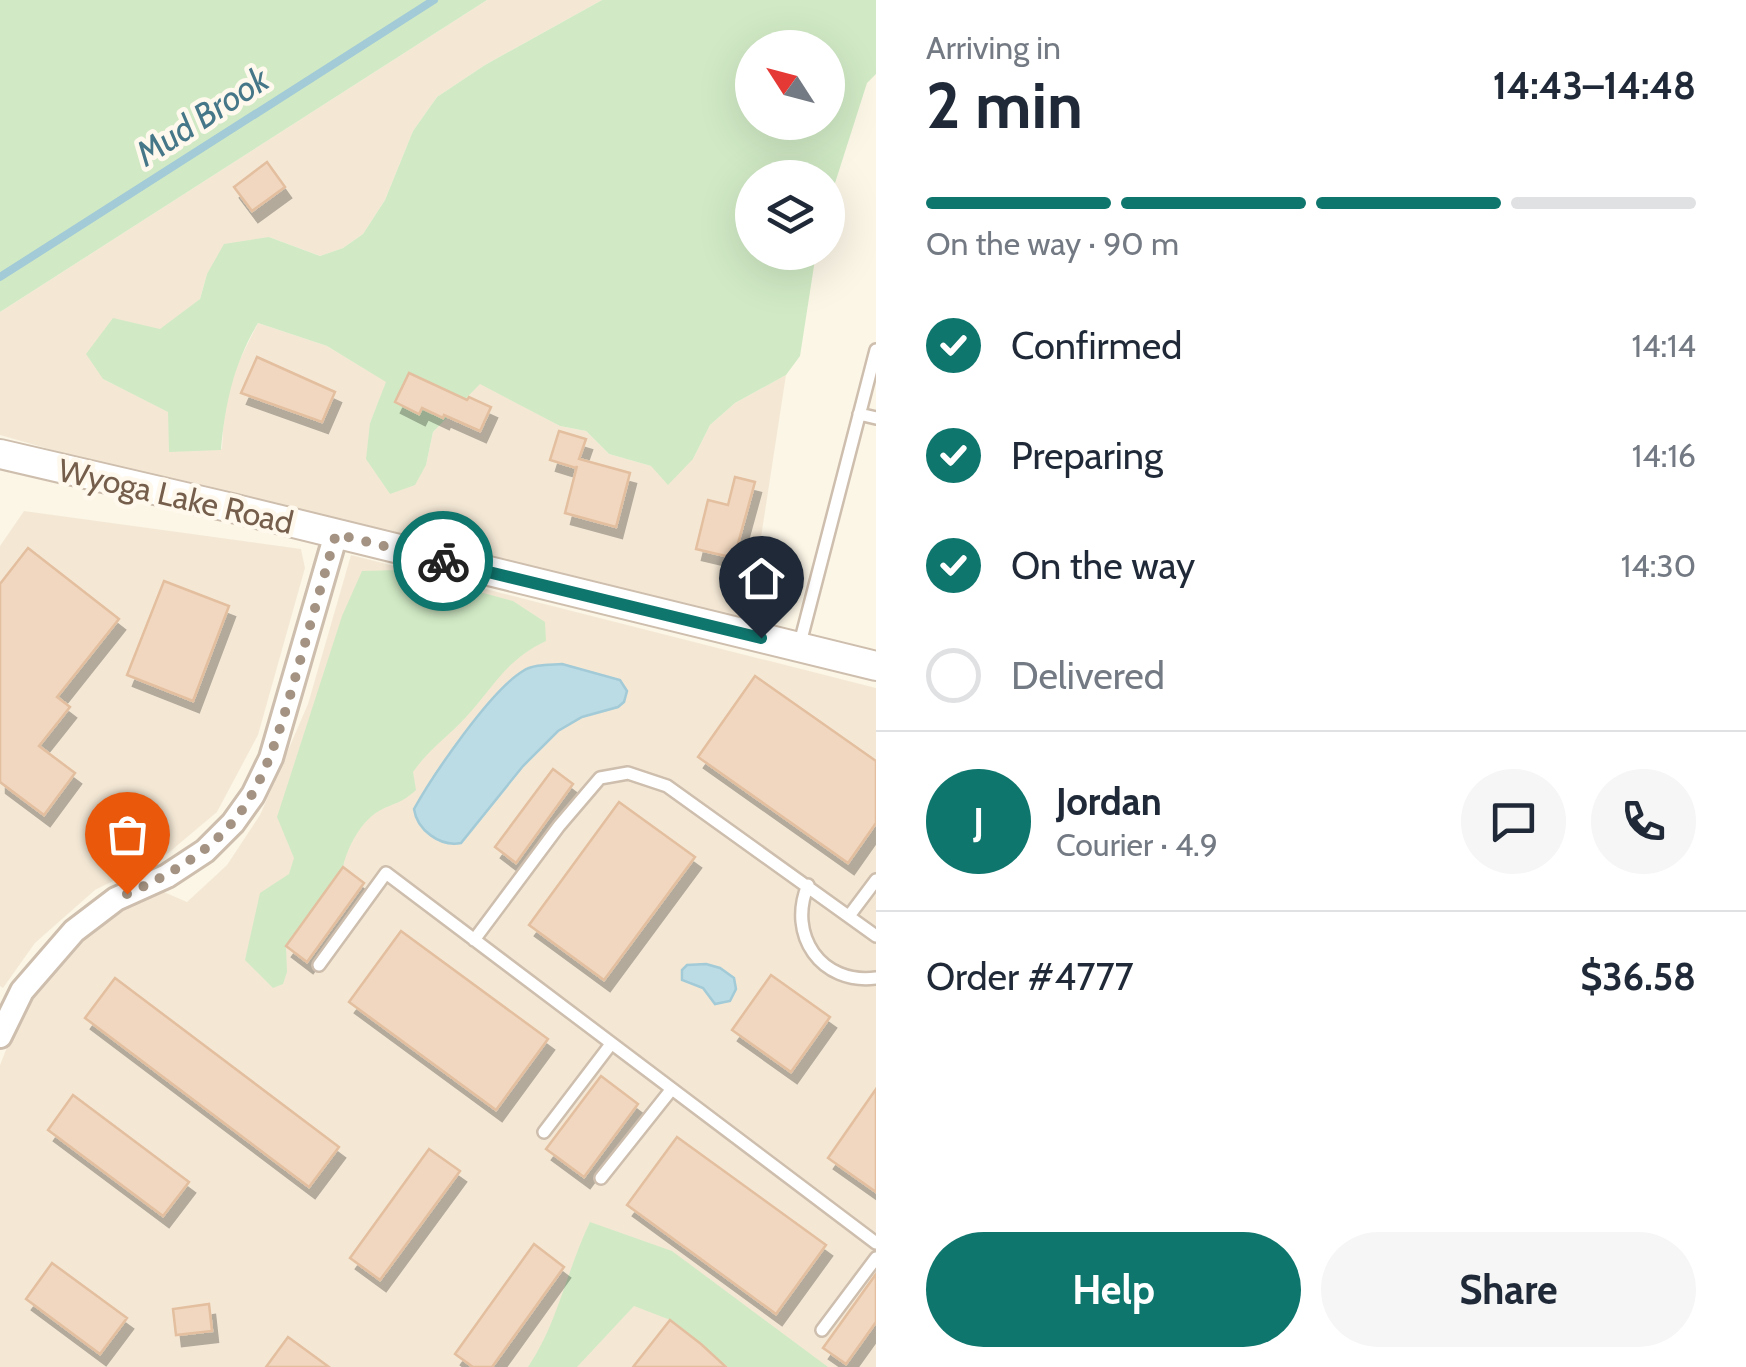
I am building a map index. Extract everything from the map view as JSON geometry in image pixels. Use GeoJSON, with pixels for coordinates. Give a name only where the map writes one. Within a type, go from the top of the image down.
{"type":"FeatureCollection","features":[{"type":"Feature","properties":{"kind":"street","name":"Wyoga Lake Road"},"geometry":{"type":"LineString","coordinates":[[0,454],[876,666]]}},
{"type":"Feature","properties":{"kind":"street"},"geometry":{"type":"LineString","coordinates":[[0,1036],[22,991],[74,931],[116,899],[166,876],[205,851],[253,796],[272,758],[336,534]]}},
{"type":"Feature","properties":{"kind":"lane"},"geometry":{"type":"LineString","coordinates":[[798,647],[876,350]]}},
{"type":"Feature","properties":{"kind":"lane"},"geometry":{"type":"LineString","coordinates":[[859,414],[876,418]]}},
{"type":"Feature","properties":{"kind":"lane"},"geometry":{"type":"LineString","coordinates":[[474,940],[600,778],[628,773],[667,786],[876,936]]}},
{"type":"Feature","properties":{"kind":"lane"},"geometry":{"type":"LineString","coordinates":[[319,966],[386,873],[876,1243]]}},
{"type":"Feature","properties":{"kind":"lane"},"geometry":{"type":"LineString","coordinates":[[849,916],[876,880]]}},
{"type":"Feature","properties":{"kind":"lane"},"geometry":{"type":"LineString","coordinates":[[808,886],[800,915],[804,940],[815,958],[850,976],[876,978]]}},
{"type":"Feature","properties":{"kind":"lane"},"geometry":{"type":"LineString","coordinates":[[544,1132],[611,1044]]}},
{"type":"Feature","properties":{"kind":"lane"},"geometry":{"type":"LineString","coordinates":[[601,1178],[671,1090]]}},
{"type":"Feature","properties":{"kind":"lane"},"geometry":{"type":"LineString","coordinates":[[822,1330],[876,1258]]}},
{"type":"Feature","properties":{"kind":"shaded area"},"geometry":{"type":"Polygon","coordinates":[[[487,0],[602,0],[485,65],[437,97],[413,131],[385,200],[363,234],[343,248],[320,256],[269,237],[207,274],[200,299],[103,379],[169,412],[222,449],[224,412],[234,371],[258,323],[327,346],[387,382],[370,423],[426,465],[433,432],[480,383],[560,426],[586,431],[609,454],[651,466],[693,459],[710,425],[735,403],[786,375],[748,622],[167,483],[0,435],[0,312],[487,0]]]}},
{"type":"Feature","properties":{"kind":"shaded area"},"geometry":{"type":"Polygon","coordinates":[[[24,511],[301,549],[305,568],[258,735],[217,812],[167,854],[95,890],[35,943],[3,988],[0,546],[24,511]]]}},
{"type":"Feature","properties":{"kind":"shaded area"},"geometry":{"type":"Polygon","coordinates":[[[351,555],[876,688],[876,1367],[0,1367],[0,1065],[24,1004],[58,960],[96,927],[157,889],[187,902],[227,865],[260,815],[308,704],[351,555]]]}},
{"type":"Feature","properties":{"kind":"green space"},"geometry":{"type":"Polygon","coordinates":[[[0,0],[487,0],[0,312],[0,0]]]}},
{"type":"Feature","properties":{"kind":"green space"},"geometry":{"type":"Polygon","coordinates":[[[602,0],[876,0],[876,74],[867,83],[842,160],[735,160],[735,270],[813,270],[800,356],[786,375],[735,403],[710,425],[693,459],[668,485],[651,466],[609,454],[586,431],[560,426],[480,384],[433,432],[426,465],[415,485],[390,494],[366,459],[370,423],[386,382],[327,346],[258,323],[232,384],[221,450],[169,452],[168,412],[103,379],[86,354],[113,318],[160,329],[200,299],[207,274],[224,244],[269,237],[320,256],[343,248],[363,234],[385,200],[413,131],[437,97],[485,65],[602,0]]]}},
{"type":"Feature","properties":{"kind":"green space"},"geometry":{"type":"Polygon","coordinates":[[[399,570],[513,601],[545,622],[546,641],[511,665],[425,757],[413,772],[416,790],[372,815],[361,828],[343,867],[286,946],[287,972],[283,984],[273,988],[245,960],[260,893],[289,874],[294,858],[277,817],[342,616],[362,571],[399,570]]]}},
{"type":"Feature","properties":{"kind":"green space"},"geometry":{"type":"Polygon","coordinates":[[[590,1222],[672,1251],[828,1367],[728,1367],[673,1321],[634,1306],[577,1367],[528,1367],[547,1332],[590,1222]]]}},
{"type":"Feature","properties":{"kind":"water"},"geometry":{"type":"Polygon","coordinates":[[[562,664],[620,680],[627,691],[624,702],[582,717],[558,731],[523,766],[461,843],[445,842],[431,835],[420,824],[414,809],[463,735],[495,696],[523,671],[562,664]]]}},
{"type":"Feature","properties":{"kind":"water"},"geometry":{"type":"Polygon","coordinates":[[[706,964],[734,978],[736,989],[730,1001],[715,1004],[703,988],[682,980],[682,970],[687,965],[706,964]]]}},
{"type":"Feature","properties":{"kind":"building"},"geometry":{"type":"Polygon","coordinates":[[[267,162],[285,187],[252,211],[234,187],[267,162]]]}},
{"type":"Feature","properties":{"kind":"building"},"geometry":{"type":"Polygon","coordinates":[[[257,357],[335,392],[322,422],[241,393],[257,357]]]}},
{"type":"Feature","properties":{"kind":"building"},"geometry":{"type":"Polygon","coordinates":[[[409,373],[491,407],[480,431],[422,408],[419,414],[395,402],[409,373]]]}},
{"type":"Feature","properties":{"kind":"building"},"geometry":{"type":"Polygon","coordinates":[[[559,431],[586,439],[579,459],[630,473],[616,527],[565,513],[577,466],[550,460],[559,431]]]}},
{"type":"Feature","properties":{"kind":"building"},"geometry":{"type":"Polygon","coordinates":[[[735,477],[755,482],[734,558],[696,549],[708,500],[728,505],[735,477]]]}},
{"type":"Feature","properties":{"kind":"building"},"geometry":{"type":"Polygon","coordinates":[[[28,548],[119,619],[57,697],[70,707],[39,746],[75,773],[44,815],[0,782],[0,584],[28,548]]]}},
{"type":"Feature","properties":{"kind":"building"},"geometry":{"type":"Polygon","coordinates":[[[164,581],[229,606],[193,701],[127,675],[164,581]]]}},
{"type":"Feature","properties":{"kind":"building"},"geometry":{"type":"Polygon","coordinates":[[[755,676],[876,761],[876,823],[848,863],[698,757],[755,676]]]}},
{"type":"Feature","properties":{"kind":"building"},"geometry":{"type":"Polygon","coordinates":[[[553,769],[573,784],[516,863],[495,847],[553,769]]]}},
{"type":"Feature","properties":{"kind":"building"},"geometry":{"type":"Polygon","coordinates":[[[619,802],[695,857],[604,980],[529,925],[619,802]]]}},
{"type":"Feature","properties":{"kind":"building"},"geometry":{"type":"Polygon","coordinates":[[[343,867],[364,883],[307,962],[286,946],[343,867]]]}},
{"type":"Feature","properties":{"kind":"building"},"geometry":{"type":"Polygon","coordinates":[[[401,931],[548,1039],[496,1110],[349,1002],[401,931]]]}},
{"type":"Feature","properties":{"kind":"building"},"geometry":{"type":"Polygon","coordinates":[[[771,975],[830,1017],[791,1072],[732,1030],[771,975]]]}},
{"type":"Feature","properties":{"kind":"building"},"geometry":{"type":"Polygon","coordinates":[[[115,978],[339,1147],[309,1187],[85,1018],[115,978]]]}},
{"type":"Feature","properties":{"kind":"building"},"geometry":{"type":"Polygon","coordinates":[[[601,1076],[638,1104],[584,1177],[546,1149],[601,1076]]]}},
{"type":"Feature","properties":{"kind":"building"},"geometry":{"type":"Polygon","coordinates":[[[876,1089],[876,1192],[828,1158],[876,1089]]]}},
{"type":"Feature","properties":{"kind":"building"},"geometry":{"type":"Polygon","coordinates":[[[73,1095],[189,1182],[163,1216],[48,1130],[73,1095]]]}},
{"type":"Feature","properties":{"kind":"building"},"geometry":{"type":"Polygon","coordinates":[[[677,1137],[826,1245],[776,1314],[627,1205],[677,1137]]]}},
{"type":"Feature","properties":{"kind":"building"},"geometry":{"type":"Polygon","coordinates":[[[429,1149],[460,1171],[380,1280],[350,1258],[429,1149]]]}},
{"type":"Feature","properties":{"kind":"building"},"geometry":{"type":"Polygon","coordinates":[[[534,1244],[564,1267],[492,1367],[473,1367],[455,1354],[534,1244]]]}},
{"type":"Feature","properties":{"kind":"building"},"geometry":{"type":"Polygon","coordinates":[[[52,1263],[127,1318],[100,1354],[26,1299],[52,1263]]]}},
{"type":"Feature","properties":{"kind":"building"},"geometry":{"type":"Polygon","coordinates":[[[876,1274],[876,1322],[846,1364],[823,1348],[876,1274]]]}},
{"type":"Feature","properties":{"kind":"building"},"geometry":{"type":"Polygon","coordinates":[[[209,1304],[212,1331],[176,1335],[173,1309],[209,1304]]]}},
{"type":"Feature","properties":{"kind":"building"},"geometry":{"type":"Polygon","coordinates":[[[670,1320],[701,1344],[726,1367],[633,1367],[670,1320]]]}},
{"type":"Feature","properties":{"kind":"building"},"geometry":{"type":"Polygon","coordinates":[[[288,1337],[329,1367],[266,1367],[288,1337]]]}},
{"type":"Feature","properties":{"kind":"waterway","name":"Mud Brook"},"geometry":{"type":"LineString","coordinates":[[0,277],[434,0]]}},
{"type":"Feature","properties":{"kind":"way so far"},"geometry":{"type":"LineString","coordinates":[[127,894],[166,876],[205,851],[253,796],[272,758],[336,534],[443,561]]}},
{"type":"Feature","properties":{"kind":"route"},"geometry":{"type":"LineString","coordinates":[[443,561],[761,638]]}}]}
